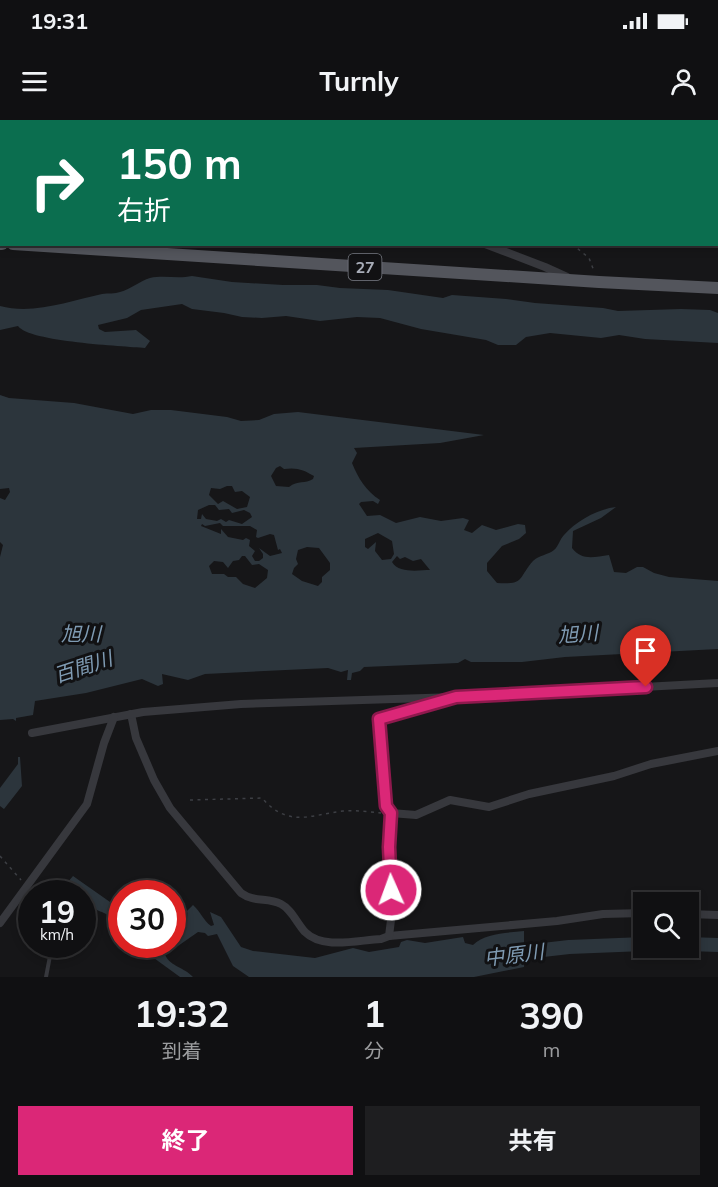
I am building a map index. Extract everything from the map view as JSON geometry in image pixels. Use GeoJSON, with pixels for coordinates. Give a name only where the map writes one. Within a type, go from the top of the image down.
{"type":"FeatureCollection","features":[{"type":"Feature","properties":{"kind":"main road","name":"27"},"geometry":{"type":"LineString","coordinates":[[90,246],[574,281],[718,288]]}},
{"type":"Feature","properties":{"kind":"street"},"geometry":{"type":"LineString","coordinates":[[490,246],[574,281]]}},
{"type":"Feature","properties":{"kind":"street"},"geometry":{"type":"LineString","coordinates":[[32,733],[131,714],[241,705],[456,697],[718,683]]}},
{"type":"Feature","properties":{"kind":"street"},"geometry":{"type":"LineString","coordinates":[[389,936],[392,912],[389,847],[391,813],[386,806],[379,719],[456,697]]}},
{"type":"Feature","properties":{"kind":"street"},"geometry":{"type":"LineString","coordinates":[[131,714],[136,738],[154,780],[170,808],[241,893],[252,900],[284,905],[306,933],[322,942],[381,939],[389,936],[557,921],[603,914],[633,913]]}},
{"type":"Feature","properties":{"kind":"street"},"geometry":{"type":"LineString","coordinates":[[31,880],[87,804],[104,743],[114,717]]}},
{"type":"Feature","properties":{"kind":"street"},"geometry":{"type":"LineString","coordinates":[[391,813],[416,815],[450,800],[489,807],[529,794],[614,776],[651,764],[718,751]]}},
{"type":"Feature","properties":{"kind":"street"},"geometry":{"type":"LineString","coordinates":[[0,923],[18,898]]}},
{"type":"Feature","properties":{"kind":"street"},"geometry":{"type":"LineString","coordinates":[[699,914],[718,915]]}},
{"type":"Feature","properties":{"kind":"lane"},"geometry":{"type":"LineString","coordinates":[[46,977],[50,958]]}},
{"type":"Feature","properties":{"kind":"path"},"geometry":{"type":"LineString","coordinates":[[574,246],[589,258],[599,282]]}},
{"type":"Feature","properties":{"kind":"path"},"geometry":{"type":"LineString","coordinates":[[190,800],[262,798],[272,810],[295,818],[314,818],[347,811],[391,813]]}},
{"type":"Feature","properties":{"kind":"path"},"geometry":{"type":"LineString","coordinates":[[0,856],[22,880]]}},
{"type":"Feature","properties":{"kind":"water"},"geometry":{"type":"Polygon","coordinates":[[[192,276],[232,282],[388,290],[443,298],[452,295],[506,299],[618,311],[710,310],[718,313],[718,343],[645,339],[619,335],[601,338],[550,333],[526,337],[516,345],[498,345],[486,340],[421,329],[380,318],[357,317],[320,321],[286,316],[242,317],[192,309],[182,304],[141,310],[127,318],[98,325],[99,329],[105,332],[136,330],[150,341],[145,348],[39,336],[18,326],[0,330],[0,306],[25,309],[51,306],[102,294],[118,293],[150,278],[192,276]]]}},
{"type":"Feature","properties":{"kind":"water","name":"旭川"},"geometry":{"type":"Polygon","coordinates":[[[0,395],[9,398],[74,403],[133,414],[151,410],[171,410],[241,421],[259,420],[274,414],[298,412],[484,435],[440,443],[354,448],[357,453],[352,463],[357,474],[363,484],[380,500],[378,504],[373,501],[359,504],[367,516],[380,515],[396,523],[420,517],[441,521],[463,518],[469,520],[464,530],[472,533],[482,525],[496,530],[518,524],[525,525],[526,533],[519,539],[502,546],[487,563],[487,571],[497,583],[517,581],[533,561],[554,550],[564,535],[581,521],[602,510],[616,507],[601,518],[573,531],[572,548],[584,556],[609,555],[614,572],[626,573],[637,567],[643,567],[669,577],[718,581],[718,649],[565,657],[522,662],[471,662],[465,659],[458,663],[364,667],[352,673],[351,680],[347,680],[348,670],[341,672],[328,668],[205,674],[188,680],[162,674],[163,684],[158,686],[142,679],[86,693],[35,701],[33,715],[16,718],[16,721],[13,719],[0,720],[0,557],[3,545],[0,542],[0,498],[5,500],[10,492],[9,488],[0,489],[0,395]],[[280,466],[271,476],[276,486],[289,487],[313,479],[314,476],[300,469],[284,469],[280,466]],[[232,486],[220,489],[211,488],[209,495],[218,504],[223,501],[237,509],[247,507],[250,497],[242,491],[235,492],[232,486]],[[209,505],[198,510],[197,519],[201,519],[202,514],[206,519],[217,521],[221,519],[226,522],[229,520],[242,524],[252,517],[244,510],[232,513],[229,509],[219,510],[215,505],[209,505]],[[220,523],[205,526],[202,524],[201,526],[221,534],[221,529],[228,537],[250,540],[249,546],[255,551],[252,556],[255,561],[263,558],[259,548],[270,556],[282,553],[280,549],[278,550],[274,535],[258,538],[256,537],[257,530],[250,526],[223,526],[220,523]],[[378,533],[365,539],[365,547],[368,549],[376,542],[375,551],[382,560],[391,559],[394,554],[392,541],[378,533]],[[307,547],[298,550],[296,559],[298,564],[292,574],[302,581],[318,586],[322,582],[322,577],[330,570],[330,563],[319,548],[307,547]],[[245,556],[233,561],[228,568],[223,562],[214,561],[209,566],[212,574],[236,577],[243,584],[255,588],[267,578],[268,570],[259,564],[252,565],[245,556]],[[397,556],[392,562],[395,566],[410,570],[430,570],[421,559],[413,561],[405,557],[400,559],[397,556]]]}},
{"type":"Feature","properties":{"kind":"water"},"geometry":{"type":"Polygon","coordinates":[[[18,757],[20,757],[22,786],[4,809],[0,806],[0,788],[18,764],[18,757]]]}},
{"type":"Feature","properties":{"kind":"water"},"geometry":{"type":"Polygon","coordinates":[[[96,892],[108,901],[108,915],[97,910],[96,892]]]}},
{"type":"Feature","properties":{"kind":"water"},"geometry":{"type":"Polygon","coordinates":[[[193,905],[211,926],[214,925],[210,912],[221,917],[241,947],[253,951],[315,958],[353,948],[369,952],[399,947],[401,942],[407,940],[425,943],[463,937],[465,943],[473,945],[490,936],[524,931],[524,967],[474,977],[249,977],[233,966],[217,934],[208,936],[198,932],[186,940],[187,911],[193,905]]]}},
{"type":"Feature","properties":{"kind":"water"},"geometry":{"type":"Polygon","coordinates":[[[154,958],[167,958],[193,977],[180,977],[154,958]]]}},
{"type":"Feature","properties":{"kind":"waterway","name":"中原川"},"geometry":{"type":"LineString","coordinates":[[508,954],[569,947],[633,944]]}},
{"type":"Feature","properties":{"kind":"waterway","name":"中原川"},"geometry":{"type":"LineString","coordinates":[[699,944],[718,945]]}},
{"type":"Feature","properties":{"kind":"route"},"geometry":{"type":"LineString","coordinates":[[391,890],[389,847],[391,813],[386,806],[379,719],[456,697],[646,687]]}},
{"type":"Feature","properties":{"kind":"water label","name":"百間川"},"geometry":{"type":"Point","coordinates":[83,667]}}]}
